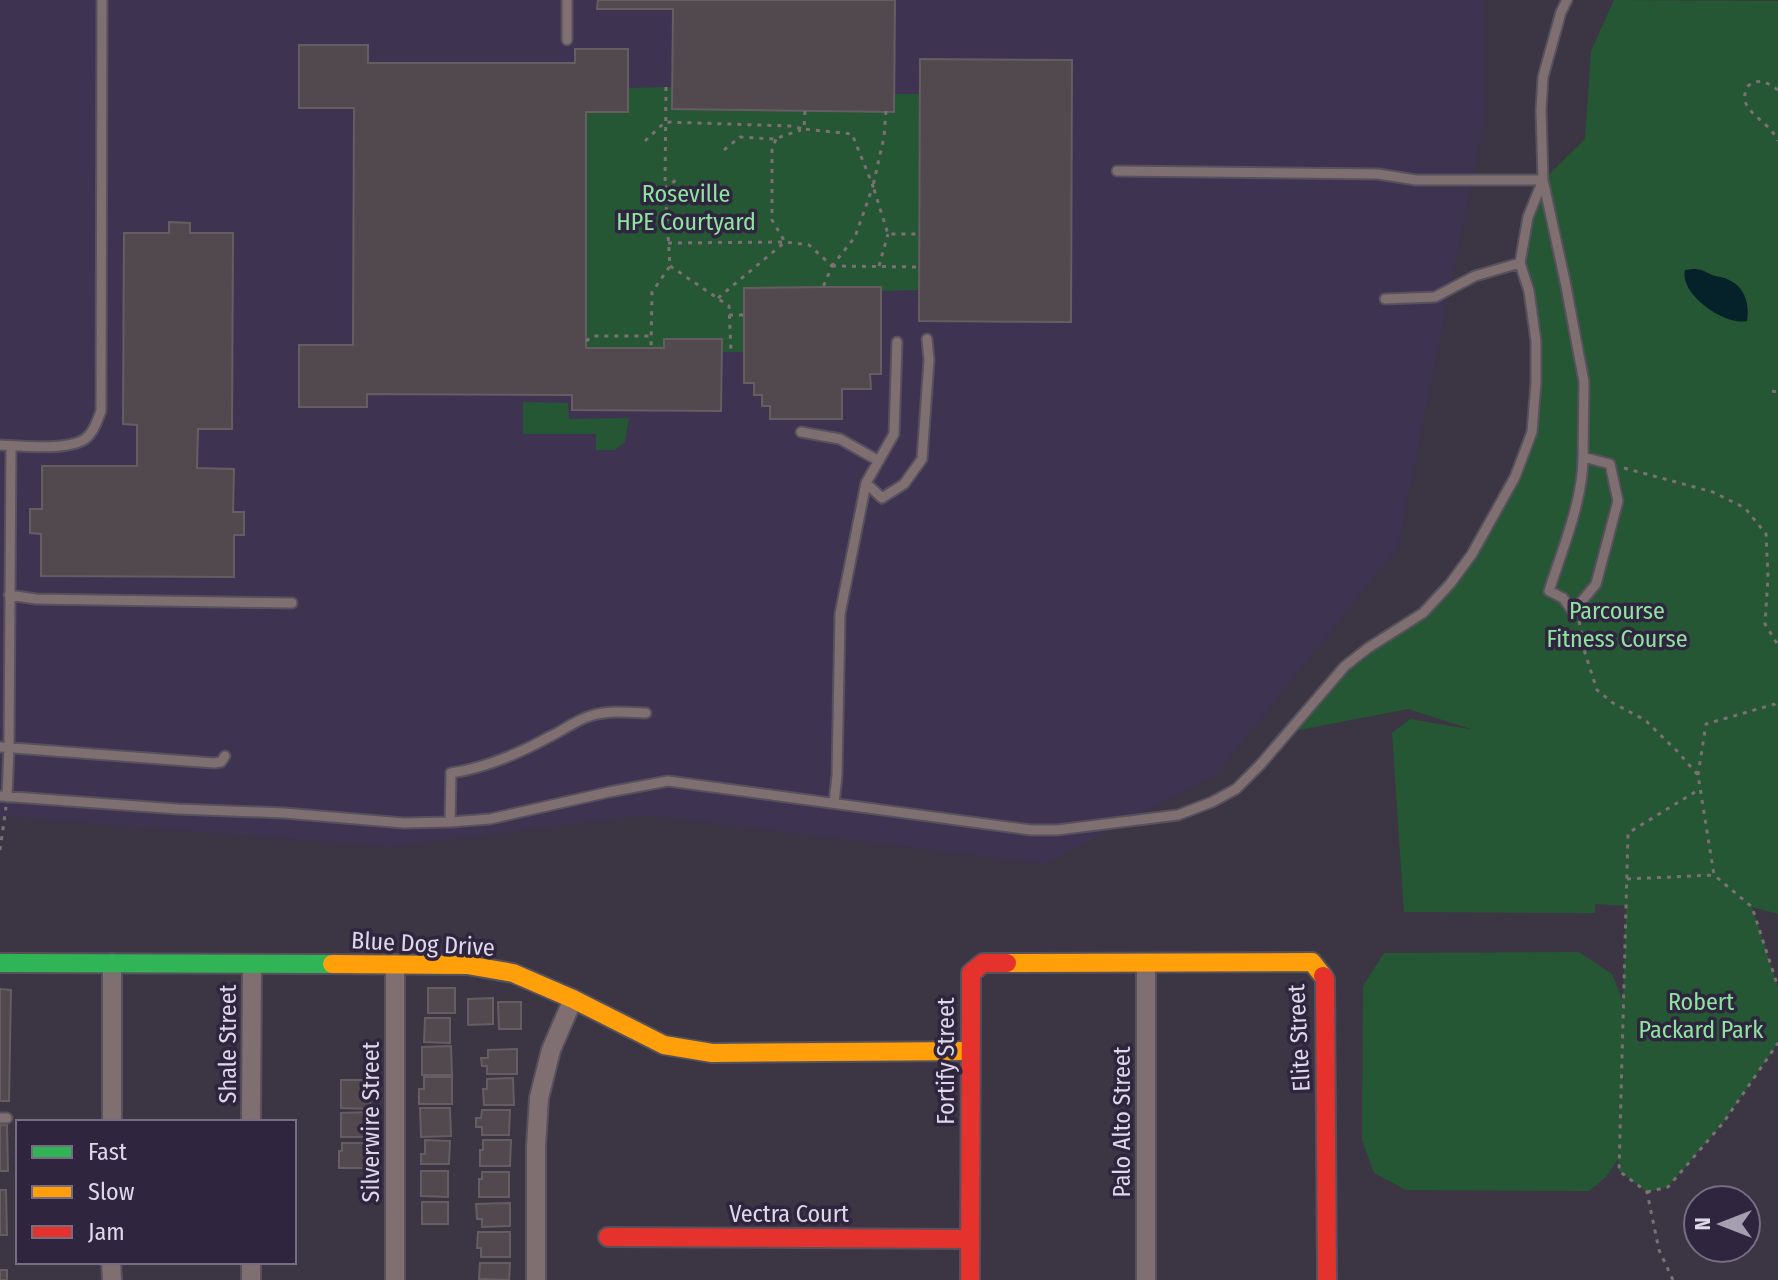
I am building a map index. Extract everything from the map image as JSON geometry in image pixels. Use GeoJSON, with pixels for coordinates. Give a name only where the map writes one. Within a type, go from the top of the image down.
{"type":"FeatureCollection","features":[{"type":"Feature","properties":{"kind":"street","name":"Elite Street"},"geometry":{"type":"LineString","coordinates":[[1146,964],[1312,962],[1325,979],[1327,1280]]}},
{"type":"Feature","properties":{"kind":"street","name":"Blue Dog Drive"},"geometry":{"type":"LineString","coordinates":[[0,963],[467,965],[513,973],[664,1045],[712,1053],[970,1051]]}},
{"type":"Feature","properties":{"kind":"street"},"geometry":{"type":"LineString","coordinates":[[112,963],[112,1120]]}},
{"type":"Feature","properties":{"kind":"street","name":"Fortify Street"},"geometry":{"type":"LineString","coordinates":[[970,1280],[971,973],[983,963],[1146,964]]}},
{"type":"Feature","properties":{"kind":"street","name":"Silverwire Street"},"geometry":{"type":"LineString","coordinates":[[395,964],[395,1280]]}},
{"type":"Feature","properties":{"kind":"street","name":"Palo Alto Street"},"geometry":{"type":"LineString","coordinates":[[1146,964],[1146,1280]]}},
{"type":"Feature","properties":{"kind":"street","name":"Shale Street"},"geometry":{"type":"LineString","coordinates":[[251,1120],[252,966]]}},
{"type":"Feature","properties":{"kind":"street"},"geometry":{"type":"LineString","coordinates":[[536,1280],[539,1098],[551,1050],[573,999]]}},
{"type":"Feature","properties":{"kind":"street","name":"Vectra Court"},"geometry":{"type":"LineString","coordinates":[[608,1237],[970,1239]]}},
{"type":"Feature","properties":{"kind":"lane"},"geometry":{"type":"LineString","coordinates":[[0,445],[71,444],[85,439],[95,428],[101,411],[102,0]]}},
{"type":"Feature","properties":{"kind":"lane"},"geometry":{"type":"LineString","coordinates":[[567,0],[567,40]]}},
{"type":"Feature","properties":{"kind":"lane"},"geometry":{"type":"LineString","coordinates":[[1567,0],[1543,77],[1541,110],[1543,180],[1584,382],[1583,457],[1583,468],[1574,512],[1549,591],[1563,598],[1573,612],[1596,584],[1618,501],[1610,464],[1583,457]]}},
{"type":"Feature","properties":{"kind":"lane"},"geometry":{"type":"LineString","coordinates":[[1117,171],[1378,174],[1416,180],[1543,180]]}},
{"type":"Feature","properties":{"kind":"lane"},"geometry":{"type":"LineString","coordinates":[[11,446],[3,797],[404,823],[450,822],[490,819],[668,781],[1031,830],[1057,830],[1178,815],[1236,789],[1345,666],[1423,613],[1472,554],[1496,513],[1515,477],[1532,432],[1536,341],[1529,291],[1520,263],[1528,217],[1543,180]]}},
{"type":"Feature","properties":{"kind":"lane"},"geometry":{"type":"LineString","coordinates":[[1385,299],[1435,297],[1475,276],[1520,263]]}},
{"type":"Feature","properties":{"kind":"lane"},"geometry":{"type":"LineString","coordinates":[[866,483],[882,498],[904,484],[922,459],[929,360],[927,339]]}},
{"type":"Feature","properties":{"kind":"lane"},"geometry":{"type":"LineString","coordinates":[[834,803],[840,614],[866,483],[894,434],[897,342]]}},
{"type":"Feature","properties":{"kind":"lane"},"geometry":{"type":"LineString","coordinates":[[801,432],[840,439],[879,461]]}},
{"type":"Feature","properties":{"kind":"lane"},"geometry":{"type":"LineString","coordinates":[[9,595],[36,599],[292,603]]}},
{"type":"Feature","properties":{"kind":"lane"},"geometry":{"type":"LineString","coordinates":[[450,822],[451,773],[473,770],[590,716],[611,712],[646,713]]}},
{"type":"Feature","properties":{"kind":"lane"},"geometry":{"type":"LineString","coordinates":[[4,747],[214,763],[221,762],[225,756]]}},
{"type":"Feature","properties":{"kind":"path"},"geometry":{"type":"LineString","coordinates":[[1778,90],[1759,80],[1748,86],[1743,97],[1750,111],[1769,126],[1778,141]]}},
{"type":"Feature","properties":{"kind":"path"},"geometry":{"type":"LineString","coordinates":[[651,348],[652,292],[670,266],[665,188],[666,87]]}},
{"type":"Feature","properties":{"kind":"path"},"geometry":{"type":"LineString","coordinates":[[804,129],[805,111]]}},
{"type":"Feature","properties":{"kind":"path"},"geometry":{"type":"LineString","coordinates":[[823,287],[832,266],[855,237],[873,186],[884,137],[886,111]]}},
{"type":"Feature","properties":{"kind":"path"},"geometry":{"type":"LineString","coordinates":[[645,141],[665,122],[790,126],[852,134],[888,234],[879,267]]}},
{"type":"Feature","properties":{"kind":"path"},"geometry":{"type":"LineString","coordinates":[[724,150],[740,137],[776,139],[804,129]]}},
{"type":"Feature","properties":{"kind":"path"},"geometry":{"type":"LineString","coordinates":[[776,139],[772,150],[772,220],[785,242]]}},
{"type":"Feature","properties":{"kind":"path"},"geometry":{"type":"LineString","coordinates":[[645,194],[665,188],[680,177]]}},
{"type":"Feature","properties":{"kind":"path"},"geometry":{"type":"LineString","coordinates":[[888,234],[919,234]]}},
{"type":"Feature","properties":{"kind":"path"},"geometry":{"type":"LineString","coordinates":[[668,243],[785,242],[809,245],[832,266],[919,267]]}},
{"type":"Feature","properties":{"kind":"path"},"geometry":{"type":"LineString","coordinates":[[718,298],[785,242]]}},
{"type":"Feature","properties":{"kind":"path"},"geometry":{"type":"LineString","coordinates":[[670,266],[729,306],[731,352]]}},
{"type":"Feature","properties":{"kind":"path"},"geometry":{"type":"LineString","coordinates":[[729,315],[744,315]]}},
{"type":"Feature","properties":{"kind":"path"},"geometry":{"type":"LineString","coordinates":[[586,341],[593,336],[651,336]]}},
{"type":"Feature","properties":{"kind":"path"},"geometry":{"type":"LineString","coordinates":[[1772,391],[1778,392]]}},
{"type":"Feature","properties":{"kind":"path"},"geometry":{"type":"LineString","coordinates":[[1610,464],[1713,492],[1745,508],[1766,534],[1768,577],[1765,624],[1778,645]]}},
{"type":"Feature","properties":{"kind":"path"},"geometry":{"type":"LineString","coordinates":[[1573,612],[1581,623],[1585,653],[1597,690],[1613,703],[1645,720],[1698,775]]}},
{"type":"Feature","properties":{"kind":"path"},"geometry":{"type":"LineString","coordinates":[[1778,700],[1775,704],[1706,724],[1698,775],[1714,875],[1752,907],[1778,987]]}},
{"type":"Feature","properties":{"kind":"path"},"geometry":{"type":"LineString","coordinates":[[1673,1280],[1659,1250],[1647,1192],[1619,1171],[1628,833],[1700,789]]}},
{"type":"Feature","properties":{"kind":"path"},"geometry":{"type":"LineString","coordinates":[[0,850],[3,797]]}},
{"type":"Feature","properties":{"kind":"path"},"geometry":{"type":"LineString","coordinates":[[1627,879],[1714,875]]}},
{"type":"Feature","properties":{"kind":"path"},"geometry":{"type":"LineString","coordinates":[[1647,1192],[1668,1187],[1723,1123],[1778,1043]]}},
{"type":"Feature","properties":{"kind":"shaded area"},"geometry":{"type":"Polygon","coordinates":[[[0,0],[1484,0],[1485,117],[1398,547],[1217,774],[1044,864],[646,815],[391,847],[0,816],[0,0]]]}},
{"type":"Feature","properties":{"kind":"green space"},"geometry":{"type":"Polygon","coordinates":[[[1614,0],[1778,1],[1778,914],[1752,907],[1778,987],[1778,1043],[1723,1123],[1668,1187],[1647,1192],[1619,1171],[1618,1159],[1606,1177],[1589,1191],[1406,1190],[1374,1173],[1362,1140],[1363,986],[1384,953],[1579,952],[1612,974],[1623,1001],[1626,906],[1595,904],[1595,913],[1404,912],[1392,733],[1410,719],[1474,730],[1408,709],[1289,732],[1345,666],[1395,631],[1450,585],[1496,513],[1532,432],[1536,341],[1520,263],[1528,217],[1543,180],[1585,139],[1591,51],[1614,0]]]}},
{"type":"Feature","properties":{"kind":"green space","name":"Roseville HPE Courtyard"},"geometry":{"type":"Polygon","coordinates":[[[672,87],[673,109],[894,111],[894,94],[920,94],[919,290],[881,291],[880,287],[744,288],[744,352],[722,352],[664,339],[664,348],[586,348],[586,112],[627,112],[628,88],[672,87]]]}},
{"type":"Feature","properties":{"kind":"green space"},"geometry":{"type":"Polygon","coordinates":[[[523,402],[568,403],[569,419],[629,418],[625,442],[615,450],[596,450],[596,434],[523,434],[523,402]]]}},
{"type":"Feature","properties":{"kind":"water"},"geometry":{"type":"Polygon","coordinates":[[[1693,269],[1736,284],[1745,298],[1747,321],[1727,319],[1696,298],[1685,279],[1685,270],[1693,269]]]}},
{"type":"Feature","properties":{"kind":"building"},"geometry":{"type":"Polygon","coordinates":[[[598,0],[895,0],[894,112],[672,109],[673,9],[597,9],[598,0]]]}},
{"type":"Feature","properties":{"kind":"building"},"geometry":{"type":"Polygon","coordinates":[[[299,45],[368,45],[368,63],[575,63],[575,49],[628,49],[628,112],[586,112],[586,348],[664,348],[664,339],[722,339],[721,411],[572,410],[572,395],[367,394],[367,407],[299,407],[299,345],[353,345],[354,108],[299,108],[299,45]]]}},
{"type":"Feature","properties":{"kind":"building"},"geometry":{"type":"Polygon","coordinates":[[[920,59],[1072,60],[1071,322],[919,321],[920,59]]]}},
{"type":"Feature","properties":{"kind":"building"},"geometry":{"type":"Polygon","coordinates":[[[169,222],[190,223],[190,233],[233,233],[232,429],[198,429],[197,468],[234,469],[233,512],[244,512],[244,535],[234,535],[234,577],[41,576],[41,534],[30,533],[30,509],[42,509],[42,466],[137,466],[137,425],[123,424],[124,233],[169,233],[169,222]]]}},
{"type":"Feature","properties":{"kind":"building"},"geometry":{"type":"Polygon","coordinates":[[[881,287],[881,374],[870,374],[871,389],[842,389],[842,419],[770,419],[770,406],[762,406],[762,395],[754,395],[754,383],[744,383],[744,288],[881,287]]]}},
{"type":"Feature","properties":{"kind":"building"},"geometry":{"type":"Polygon","coordinates":[[[428,988],[455,988],[455,1013],[428,1013],[428,988]]]}},
{"type":"Feature","properties":{"kind":"building"},"geometry":{"type":"Polygon","coordinates":[[[0,989],[11,990],[9,1101],[0,1101],[0,989]]]}},
{"type":"Feature","properties":{"kind":"building"},"geometry":{"type":"Polygon","coordinates":[[[493,998],[493,1024],[468,1025],[468,999],[493,998]]]}},
{"type":"Feature","properties":{"kind":"building"},"geometry":{"type":"Polygon","coordinates":[[[498,1002],[521,1002],[521,1029],[499,1029],[498,1002]]]}},
{"type":"Feature","properties":{"kind":"building"},"geometry":{"type":"Polygon","coordinates":[[[425,1018],[450,1018],[450,1043],[424,1042],[425,1018]]]}},
{"type":"Feature","properties":{"kind":"building"},"geometry":{"type":"Polygon","coordinates":[[[451,1046],[452,1075],[422,1075],[422,1047],[451,1046]]]}},
{"type":"Feature","properties":{"kind":"building"},"geometry":{"type":"Polygon","coordinates":[[[517,1049],[517,1074],[487,1074],[487,1066],[482,1066],[481,1058],[488,1058],[488,1050],[517,1049]]]}},
{"type":"Feature","properties":{"kind":"building"},"geometry":{"type":"Polygon","coordinates":[[[424,1077],[452,1077],[452,1104],[419,1104],[419,1089],[424,1089],[424,1077]]]}},
{"type":"Feature","properties":{"kind":"building"},"geometry":{"type":"Polygon","coordinates":[[[513,1078],[514,1105],[484,1105],[483,1089],[487,1089],[487,1079],[513,1078]]]}},
{"type":"Feature","properties":{"kind":"building"},"geometry":{"type":"Polygon","coordinates":[[[341,1080],[371,1080],[370,1109],[341,1108],[341,1080]]]}},
{"type":"Feature","properties":{"kind":"building"},"geometry":{"type":"Polygon","coordinates":[[[420,1108],[450,1108],[451,1136],[421,1137],[420,1108]]]}},
{"type":"Feature","properties":{"kind":"building"},"geometry":{"type":"Polygon","coordinates":[[[482,1110],[510,1110],[509,1135],[482,1135],[482,1127],[476,1127],[476,1118],[481,1118],[482,1110]]]}},
{"type":"Feature","properties":{"kind":"building"},"geometry":{"type":"Polygon","coordinates":[[[370,1112],[370,1137],[341,1137],[341,1113],[370,1112]]]}},
{"type":"Feature","properties":{"kind":"building"},"geometry":{"type":"Polygon","coordinates":[[[0,1125],[7,1125],[8,1171],[0,1171],[0,1125]]]}},
{"type":"Feature","properties":{"kind":"building"},"geometry":{"type":"Polygon","coordinates":[[[425,1140],[450,1141],[449,1164],[421,1164],[425,1140]]]}},
{"type":"Feature","properties":{"kind":"building"},"geometry":{"type":"Polygon","coordinates":[[[483,1140],[511,1140],[510,1166],[480,1166],[483,1140]]]}},
{"type":"Feature","properties":{"kind":"building"},"geometry":{"type":"Polygon","coordinates":[[[342,1143],[369,1143],[369,1168],[339,1168],[342,1143]]]}},
{"type":"Feature","properties":{"kind":"building"},"geometry":{"type":"Polygon","coordinates":[[[421,1171],[448,1171],[448,1197],[421,1196],[421,1171]]]}},
{"type":"Feature","properties":{"kind":"building"},"geometry":{"type":"Polygon","coordinates":[[[482,1172],[509,1172],[509,1197],[479,1197],[482,1172]]]}},
{"type":"Feature","properties":{"kind":"building"},"geometry":{"type":"Polygon","coordinates":[[[0,1190],[6,1190],[7,1235],[0,1235],[0,1190]]]}},
{"type":"Feature","properties":{"kind":"building"},"geometry":{"type":"Polygon","coordinates":[[[422,1202],[448,1202],[448,1224],[422,1224],[422,1202]]]}},
{"type":"Feature","properties":{"kind":"building"},"geometry":{"type":"Polygon","coordinates":[[[510,1203],[510,1226],[482,1227],[482,1219],[477,1219],[476,1204],[510,1203]]]}},
{"type":"Feature","properties":{"kind":"building"},"geometry":{"type":"Polygon","coordinates":[[[478,1232],[510,1232],[510,1257],[481,1257],[481,1248],[477,1248],[478,1232]]]}},
{"type":"Feature","properties":{"kind":"building"},"geometry":{"type":"Polygon","coordinates":[[[480,1263],[510,1263],[509,1280],[479,1279],[480,1263]]]}},
{"type":"Feature","properties":{"kind":"building"},"geometry":{"type":"Polygon","coordinates":[[[0,1270],[7,1270],[7,1280],[0,1280],[0,1270]]]}},
{"type":"Feature","properties":{"kind":"traffic: fast"},"geometry":{"type":"LineString","coordinates":[[0,963],[332,964]]}},
{"type":"Feature","properties":{"kind":"traffic: slow"},"geometry":{"type":"LineString","coordinates":[[1007,963],[1312,962],[1323,976]]}},
{"type":"Feature","properties":{"kind":"traffic: slow"},"geometry":{"type":"LineString","coordinates":[[332,964],[467,965],[513,973],[664,1045],[712,1053],[970,1051]]}},
{"type":"Feature","properties":{"kind":"traffic: jam"},"geometry":{"type":"LineString","coordinates":[[970,1280],[971,973],[983,963],[1007,963]]}},
{"type":"Feature","properties":{"kind":"traffic: jam"},"geometry":{"type":"LineString","coordinates":[[1323,976],[1327,1280]]}},
{"type":"Feature","properties":{"kind":"traffic: jam"},"geometry":{"type":"LineString","coordinates":[[608,1237],[970,1239]]}},
{"type":"Feature","properties":{"kind":"park label","name":"Parcourse Fitness Course"},"geometry":{"type":"Point","coordinates":[1617,625]}},
{"type":"Feature","properties":{"kind":"park label","name":"Robert Packard Park"},"geometry":{"type":"Point","coordinates":[1701,1016]}}]}
